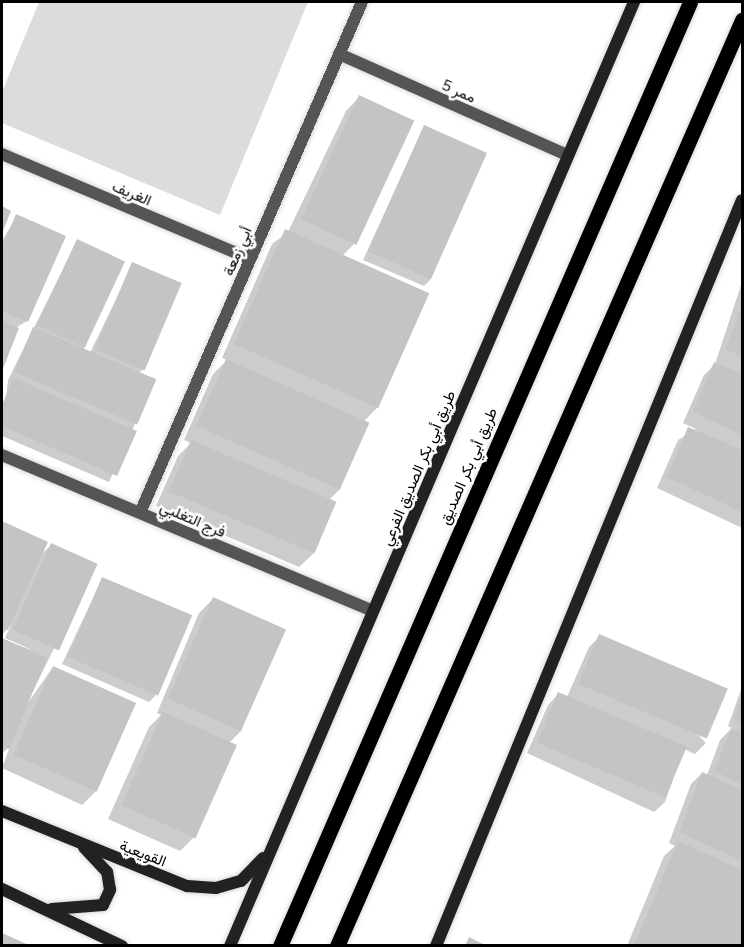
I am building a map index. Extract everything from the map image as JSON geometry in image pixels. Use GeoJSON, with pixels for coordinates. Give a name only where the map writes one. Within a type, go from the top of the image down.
{"type":"FeatureCollection","features":[{"type":"Feature","properties":{"kind":"main road"},"geometry":{"type":"LineString","coordinates":[[641,113],[684,2]]}},
{"type":"Feature","properties":{"kind":"main road","name":"طريق أبي بكر الصديق"},"geometry":{"type":"LineString","coordinates":[[280,945],[690,2]]}},
{"type":"Feature","properties":{"kind":"main road"},"geometry":{"type":"LineString","coordinates":[[337,945],[742,20]]}},
{"type":"Feature","properties":{"kind":"street","name":"أبي زمعة"},"geometry":{"type":"LineString","coordinates":[[140,513],[362,2]]}},
{"type":"Feature","properties":{"kind":"street","name":"طريق أبي بكر الصديق الفرعي"},"geometry":{"type":"LineString","coordinates":[[230,945],[634,2]]}},
{"type":"Feature","properties":{"kind":"street","name":"ممر 5"},"geometry":{"type":"LineString","coordinates":[[339,54],[567,154]]}},
{"type":"Feature","properties":{"kind":"street","name":"الغريف"},"geometry":{"type":"LineString","coordinates":[[2,154],[250,259]]}},
{"type":"Feature","properties":{"kind":"street"},"geometry":{"type":"LineString","coordinates":[[436,945],[742,200]]}},
{"type":"Feature","properties":{"kind":"street","name":"فرج التغلبي"},"geometry":{"type":"LineString","coordinates":[[2,455],[373,611]]}},
{"type":"Feature","properties":{"kind":"street","name":"القويعية"},"geometry":{"type":"LineString","coordinates":[[2,811],[187,886],[216,888],[241,881],[268,853]]}},
{"type":"Feature","properties":{"kind":"street"},"geometry":{"type":"LineString","coordinates":[[48,909],[104,905],[110,890],[107,872],[82,845]]}},
{"type":"Feature","properties":{"kind":"street"},"geometry":{"type":"LineString","coordinates":[[2,889],[122,945]]}},
{"type":"Feature","properties":{"kind":"shaded area"},"geometry":{"type":"Polygon","coordinates":[[[39,2],[308,2],[220,215],[2,123],[2,92],[39,2]]]}},
{"type":"Feature","properties":{"kind":"building"},"geometry":{"type":"Polygon","coordinates":[[[359,95],[414,121],[356,245],[301,219],[359,95]]]}},
{"type":"Feature","properties":{"kind":"building"},"geometry":{"type":"Polygon","coordinates":[[[424,125],[487,153],[431,279],[368,251],[424,125]]]}},
{"type":"Feature","properties":{"kind":"building"},"geometry":{"type":"Polygon","coordinates":[[[2,206],[11,211],[2,233],[2,206]]]}},
{"type":"Feature","properties":{"kind":"building"},"geometry":{"type":"Polygon","coordinates":[[[16,214],[66,236],[28,322],[2,311],[2,248],[16,214]]]}},
{"type":"Feature","properties":{"kind":"building"},"geometry":{"type":"Polygon","coordinates":[[[285,229],[429,293],[378,408],[234,344],[285,229]]]}},
{"type":"Feature","properties":{"kind":"building"},"geometry":{"type":"Polygon","coordinates":[[[77,239],[125,261],[85,347],[37,325],[77,239]]]}},
{"type":"Feature","properties":{"kind":"building"},"geometry":{"type":"Polygon","coordinates":[[[132,262],[182,283],[145,371],[95,349],[132,262]]]}},
{"type":"Feature","properties":{"kind":"building"},"geometry":{"type":"Polygon","coordinates":[[[742,305],[742,356],[726,349],[742,305]]]}},
{"type":"Feature","properties":{"kind":"building"},"geometry":{"type":"Polygon","coordinates":[[[2,321],[19,328],[2,371],[2,321]]]}},
{"type":"Feature","properties":{"kind":"building"},"geometry":{"type":"Polygon","coordinates":[[[33,327],[156,379],[137,424],[14,372],[33,327]]]}},
{"type":"Feature","properties":{"kind":"building"},"geometry":{"type":"Polygon","coordinates":[[[226,359],[369,423],[340,490],[196,426],[226,359]]]}},
{"type":"Feature","properties":{"kind":"building"},"geometry":{"type":"Polygon","coordinates":[[[714,362],[742,374],[742,435],[693,412],[714,362]]]}},
{"type":"Feature","properties":{"kind":"building"},"geometry":{"type":"Polygon","coordinates":[[[13,378],[137,431],[117,476],[2,426],[2,405],[13,378]]]}},
{"type":"Feature","properties":{"kind":"building"},"geometry":{"type":"Polygon","coordinates":[[[688,427],[742,450],[742,512],[667,477],[688,427]]]}},
{"type":"Feature","properties":{"kind":"building"},"geometry":{"type":"Polygon","coordinates":[[[191,440],[336,502],[315,553],[169,492],[191,440]]]}},
{"type":"Feature","properties":{"kind":"building"},"geometry":{"type":"Polygon","coordinates":[[[2,521],[48,542],[8,630],[2,627],[2,521]]]}},
{"type":"Feature","properties":{"kind":"building"},"geometry":{"type":"Polygon","coordinates":[[[51,543],[98,564],[59,651],[12,630],[51,543]]]}},
{"type":"Feature","properties":{"kind":"building"},"geometry":{"type":"Polygon","coordinates":[[[102,577],[192,615],[158,695],[68,657],[102,577]]]}},
{"type":"Feature","properties":{"kind":"building"},"geometry":{"type":"Polygon","coordinates":[[[213,597],[286,630],[241,731],[168,698],[213,597]]]}},
{"type":"Feature","properties":{"kind":"building"},"geometry":{"type":"Polygon","coordinates":[[[599,634],[728,689],[707,738],[578,684],[599,634]]]}},
{"type":"Feature","properties":{"kind":"building"},"geometry":{"type":"Polygon","coordinates":[[[2,638],[47,658],[9,749],[2,746],[2,638]]]}},
{"type":"Feature","properties":{"kind":"building"},"geometry":{"type":"Polygon","coordinates":[[[53,666],[136,703],[97,792],[14,755],[53,666]]]}},
{"type":"Feature","properties":{"kind":"building"},"geometry":{"type":"Polygon","coordinates":[[[558,692],[687,747],[665,797],[537,743],[558,692]]]}},
{"type":"Feature","properties":{"kind":"building"},"geometry":{"type":"Polygon","coordinates":[[[742,695],[742,723],[734,719],[742,695]]]}},
{"type":"Feature","properties":{"kind":"building"},"geometry":{"type":"Polygon","coordinates":[[[163,712],[237,745],[196,838],[122,805],[163,712]]]}},
{"type":"Feature","properties":{"kind":"building"},"geometry":{"type":"Polygon","coordinates":[[[731,728],[742,733],[742,784],[714,771],[731,728]]]}},
{"type":"Feature","properties":{"kind":"building"},"geometry":{"type":"Polygon","coordinates":[[[702,772],[742,790],[742,861],[679,832],[702,772]]]}},
{"type":"Feature","properties":{"kind":"building"},"geometry":{"type":"Polygon","coordinates":[[[678,841],[742,870],[742,946],[634,946],[678,841]]]}},
{"type":"Feature","properties":{"kind":"building"},"geometry":{"type":"Polygon","coordinates":[[[2,933],[31,946],[2,946],[2,933]]]}},
{"type":"Feature","properties":{"kind":"building"},"geometry":{"type":"Polygon","coordinates":[[[469,937],[487,946],[465,946],[469,937]]]}}]}
